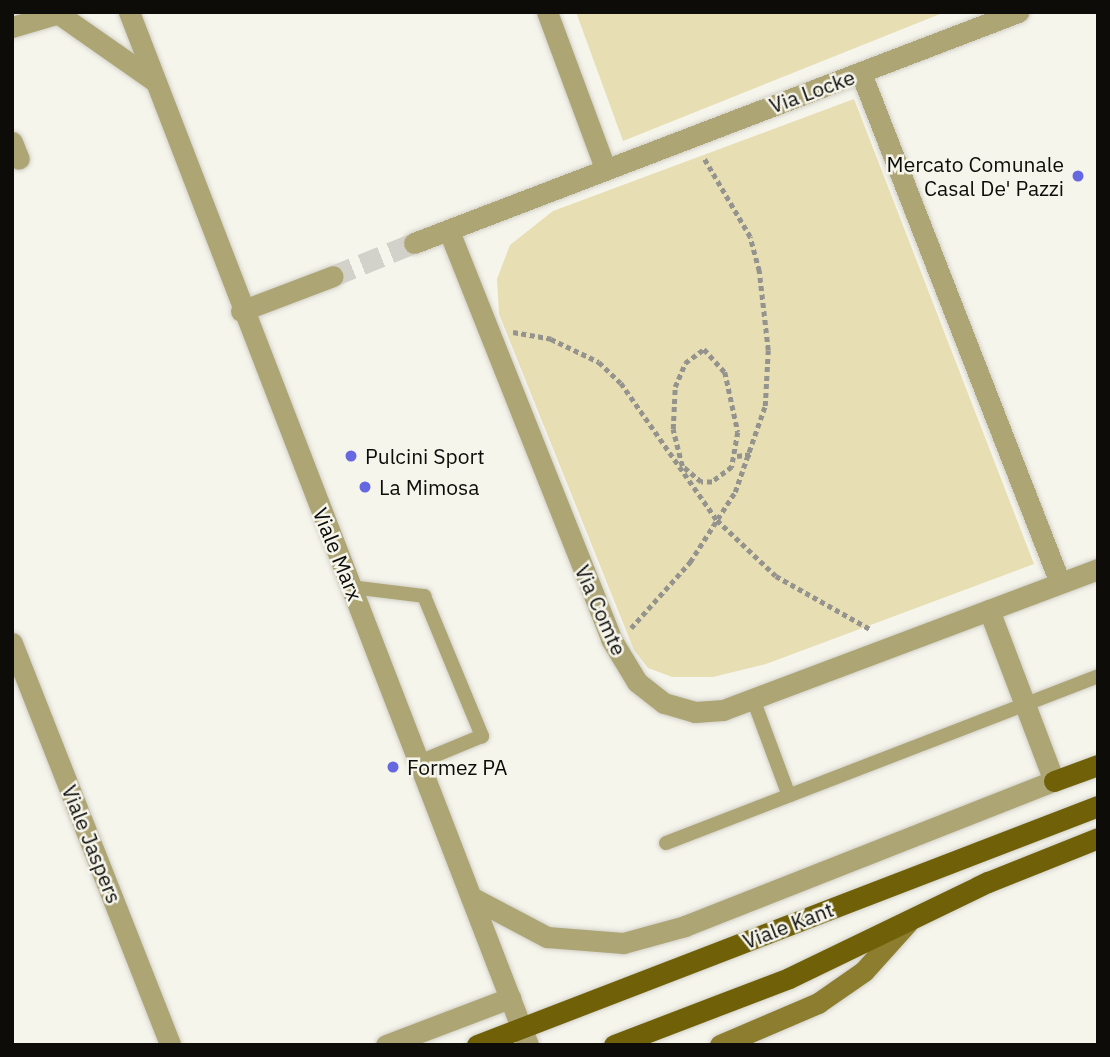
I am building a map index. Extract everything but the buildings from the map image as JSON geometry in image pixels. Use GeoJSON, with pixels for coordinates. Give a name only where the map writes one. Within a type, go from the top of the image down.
{"type":"FeatureCollection","features":[{"type":"Feature","properties":{"kind":"main road"},"geometry":{"type":"LineString","coordinates":[[1055,781],[1098,765]]}},
{"type":"Feature","properties":{"kind":"main road","name":"Viale Kant"},"geometry":{"type":"LineString","coordinates":[[477,1045],[524,1036],[1098,806]]}},
{"type":"Feature","properties":{"kind":"main road"},"geometry":{"type":"LineString","coordinates":[[614,1045],[789,978],[1098,838]]}},
{"type":"Feature","properties":{"kind":"street","name":"Viale Marx"},"geometry":{"type":"LineString","coordinates":[[128,12],[524,1036]]}},
{"type":"Feature","properties":{"kind":"street"},"geometry":{"type":"LineString","coordinates":[[547,12],[604,168]]}},
{"type":"Feature","properties":{"kind":"street","name":"Via Locke"},"geometry":{"type":"LineString","coordinates":[[414,243],[604,168],[1018,12]]}},
{"type":"Feature","properties":{"kind":"street"},"geometry":{"type":"LineString","coordinates":[[12,27],[59,13],[154,82]]}},
{"type":"Feature","properties":{"kind":"street"},"geometry":{"type":"LineString","coordinates":[[861,73],[1060,583]]}},
{"type":"Feature","properties":{"kind":"street","name":"Via Comte"},"geometry":{"type":"LineString","coordinates":[[449,231],[616,648],[650,695],[678,709],[709,713],[753,699],[1098,569]]}},
{"type":"Feature","properties":{"kind":"street"},"geometry":{"type":"LineString","coordinates":[[241,310],[332,276]]}},
{"type":"Feature","properties":{"kind":"street"},"geometry":{"type":"LineString","coordinates":[[989,610],[1055,781]]}},
{"type":"Feature","properties":{"kind":"street","name":"Viale Jaspers"},"geometry":{"type":"LineString","coordinates":[[12,643],[170,1045]]}},
{"type":"Feature","properties":{"kind":"street","name":"Viale Kant"},"geometry":{"type":"LineString","coordinates":[[471,897],[547,937],[623,943],[685,926],[1055,781]]}},
{"type":"Feature","properties":{"kind":"street"},"geometry":{"type":"LineString","coordinates":[[720,1045],[818,1003],[864,971],[908,922]]}},
{"type":"Feature","properties":{"kind":"street"},"geometry":{"type":"LineString","coordinates":[[386,1045],[510,998]]}},
{"type":"Feature","properties":{"kind":"lane"},"geometry":{"type":"LineString","coordinates":[[351,587],[424,596],[482,736],[419,762]]}},
{"type":"Feature","properties":{"kind":"lane"},"geometry":{"type":"LineString","coordinates":[[666,843],[1098,676]]}},
{"type":"Feature","properties":{"kind":"lane"},"geometry":{"type":"LineString","coordinates":[[753,699],[789,796]]}},
{"type":"Feature","properties":{"kind":"path"},"geometry":{"type":"LineString","coordinates":[[616,648],[718,520],[752,454],[765,406],[768,350],[759,271],[733,205],[686,138]]}},
{"type":"Feature","properties":{"kind":"path"},"geometry":{"type":"LineString","coordinates":[[485,326],[551,339],[598,362],[621,383],[673,465],[718,520],[806,596],[898,644]]}},
{"type":"Feature","properties":{"kind":"path"},"geometry":{"type":"LineString","coordinates":[[682,466],[673,429],[675,387],[685,363],[704,349],[725,372],[737,456]]}},
{"type":"Feature","properties":{"kind":"path"},"geometry":{"type":"LineString","coordinates":[[673,465],[682,466],[701,482],[712,482],[737,456],[752,454]]}},
{"type":"Feature","properties":{"kind":"shaded area"},"geometry":{"type":"Polygon","coordinates":[[[576,12],[945,12],[623,141],[576,12]]]}},
{"type":"Feature","properties":{"kind":"shaded area"},"geometry":{"type":"Polygon","coordinates":[[[854,99],[1034,564],[766,664],[713,677],[672,677],[648,668],[634,650],[499,314],[497,279],[510,245],[553,211],[854,99]]]}},
{"type":"Feature","properties":{"kind":"tunnel"},"geometry":{"type":"LineString","coordinates":[[333,276],[414,243]]}},
{"type":"Feature","properties":{"kind":"place","name":"Mercato Comunale Casal De' Pazzi"},"geometry":{"type":"Point","coordinates":[1078,176]}},
{"type":"Feature","properties":{"kind":"place","name":"Pulcini Sport"},"geometry":{"type":"Point","coordinates":[351,456]}},
{"type":"Feature","properties":{"kind":"place","name":"La Mimosa"},"geometry":{"type":"Point","coordinates":[365,487]}},
{"type":"Feature","properties":{"kind":"place","name":"Formez PA"},"geometry":{"type":"Point","coordinates":[393,767]}}]}
